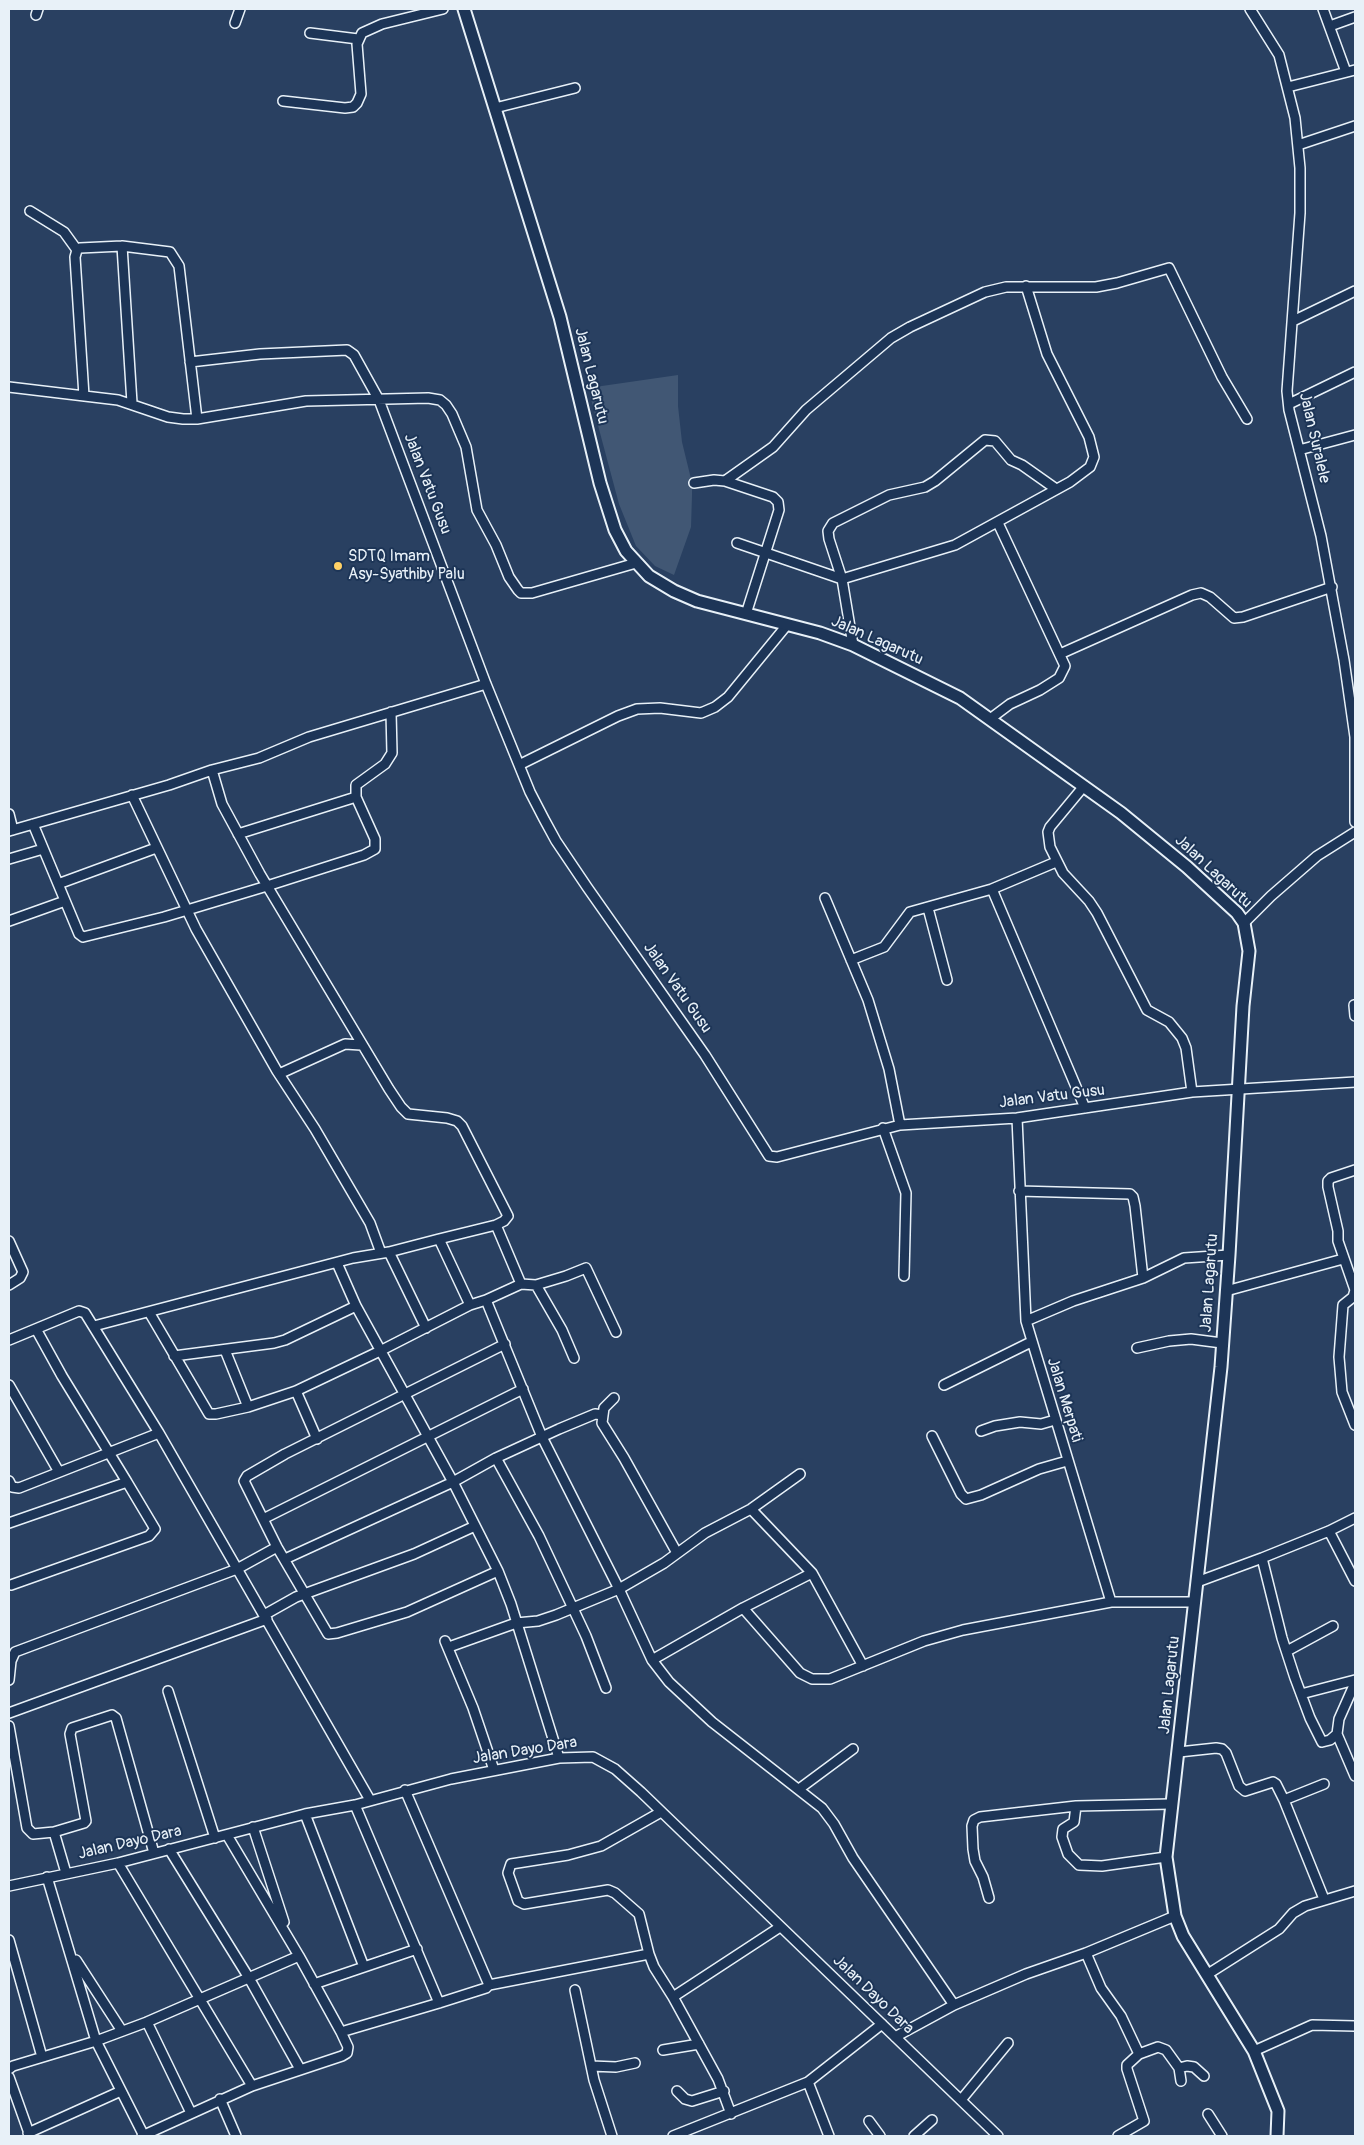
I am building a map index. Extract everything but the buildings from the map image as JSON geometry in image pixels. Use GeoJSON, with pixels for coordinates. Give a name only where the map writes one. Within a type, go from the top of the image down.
{"type":"FeatureCollection","features":[{"type":"Feature","properties":{"kind":"street"},"geometry":{"type":"LineString","coordinates":[[235,23],[240,9]]}},
{"type":"Feature","properties":{"kind":"street"},"geometry":{"type":"LineString","coordinates":[[283,101],[345,108],[357,103],[361,94],[357,51],[358,38],[362,33],[371,28],[443,9]]}},
{"type":"Feature","properties":{"kind":"street","name":"Jalan Lagarutu"},"geometry":{"type":"LineString","coordinates":[[464,9],[560,317],[609,511],[620,541],[636,564],[649,576],[674,591],[697,601],[853,645],[944,689],[990,719],[1084,786],[1162,846],[1237,913],[1244,923],[1249,951],[1243,1006],[1229,1255],[1222,1343],[1179,1752],[1171,1804],[1166,1857],[1175,1916],[1183,1936],[1254,2051],[1278,2111],[1277,2136]]}},
{"type":"Feature","properties":{"kind":"street","name":"Jalan Suralele"},"geometry":{"type":"LineString","coordinates":[[1250,9],[1279,55],[1295,118],[1298,145],[1300,213],[1293,321],[1287,374],[1289,404],[1332,587],[1355,737],[1355,822]]}},
{"type":"Feature","properties":{"kind":"street"},"geometry":{"type":"LineString","coordinates":[[1288,87],[1351,71],[1323,9]]}},
{"type":"Feature","properties":{"kind":"street"},"geometry":{"type":"LineString","coordinates":[[1330,26],[1355,17]]}},
{"type":"Feature","properties":{"kind":"street"},"geometry":{"type":"LineString","coordinates":[[310,33],[358,38]]}},
{"type":"Feature","properties":{"kind":"street"},"geometry":{"type":"LineString","coordinates":[[495,108],[575,88]]}},
{"type":"Feature","properties":{"kind":"street"},"geometry":{"type":"LineString","coordinates":[[1298,145],[1355,126]]}},
{"type":"Feature","properties":{"kind":"street"},"geometry":{"type":"LineString","coordinates":[[30,211],[64,232],[77,250]]}},
{"type":"Feature","properties":{"kind":"street"},"geometry":{"type":"LineString","coordinates":[[77,250],[122,246],[170,252],[179,266],[197,419]]}},
{"type":"Feature","properties":{"kind":"street"},"geometry":{"type":"LineString","coordinates":[[122,246],[132,403]]}},
{"type":"Feature","properties":{"kind":"street"},"geometry":{"type":"LineString","coordinates":[[77,250],[75,256],[84,396]]}},
{"type":"Feature","properties":{"kind":"street"},"geometry":{"type":"LineString","coordinates":[[725,481],[773,447],[806,410],[891,338],[910,327],[985,292],[1006,287],[1096,287],[1117,284],[1169,268],[1222,377],[1247,419]]}},
{"type":"Feature","properties":{"kind":"street"},"geometry":{"type":"LineString","coordinates":[[737,543],[842,579],[955,545],[1056,490],[1090,467],[1094,458],[1089,437],[1047,354],[1026,286]]}},
{"type":"Feature","properties":{"kind":"street"},"geometry":{"type":"LineString","coordinates":[[1293,321],[1355,291]]}},
{"type":"Feature","properties":{"kind":"street","name":"Jalan Vatu Gusu"},"geometry":{"type":"LineString","coordinates":[[190,362],[260,354],[347,350],[354,355],[379,400],[486,684],[530,792],[556,841],[705,1054],[769,1156],[777,1157],[900,1125],[1017,1118],[1192,1092],[1355,1082]]}},
{"type":"Feature","properties":{"kind":"street"},"geometry":{"type":"LineString","coordinates":[[1289,404],[1355,372]]}},
{"type":"Feature","properties":{"kind":"street"},"geometry":{"type":"LineString","coordinates":[[9,387],[132,403],[168,417],[197,419],[306,401],[428,398],[440,400],[450,409],[466,447],[477,510],[496,545],[509,577],[521,593],[532,593],[636,564]]}},
{"type":"Feature","properties":{"kind":"street"},"geometry":{"type":"LineString","coordinates":[[1300,450],[1355,435]]}},
{"type":"Feature","properties":{"kind":"street"},"geometry":{"type":"LineString","coordinates":[[853,645],[842,579],[828,539],[828,531],[833,523],[890,495],[925,487],[985,440],[994,441],[1007,457],[1056,490]]}},
{"type":"Feature","properties":{"kind":"street"},"geometry":{"type":"LineString","coordinates":[[694,483],[714,480],[725,481],[773,497],[778,502],[779,510],[746,614]]}},
{"type":"Feature","properties":{"kind":"street"},"geometry":{"type":"LineString","coordinates":[[990,719],[1010,704],[1040,690],[1059,678],[1065,666],[998,523]]}},
{"type":"Feature","properties":{"kind":"street"},"geometry":{"type":"LineString","coordinates":[[1060,654],[1192,595],[1201,593],[1210,596],[1234,618],[1243,618],[1332,587]]}},
{"type":"Feature","properties":{"kind":"street"},"geometry":{"type":"LineString","coordinates":[[519,765],[618,716],[637,710],[660,708],[701,713],[714,708],[728,697],[787,625]]}},
{"type":"Feature","properties":{"kind":"street"},"geometry":{"type":"LineString","coordinates":[[9,814],[11,830],[212,770],[259,758],[309,737],[486,684]]}},
{"type":"Feature","properties":{"kind":"street"},"geometry":{"type":"LineString","coordinates":[[33,824],[79,934],[83,937],[267,886],[364,855],[375,849],[375,839],[356,797],[356,785],[385,764],[392,753],[392,712]]}},
{"type":"Feature","properties":{"kind":"street"},"geometry":{"type":"LineString","coordinates":[[94,1326],[496,1224],[504,1221],[508,1216],[462,1126],[457,1121],[447,1118],[408,1114],[401,1107],[361,1045],[267,886],[222,804],[212,770]]}},
{"type":"Feature","properties":{"kind":"street"},"geometry":{"type":"LineString","coordinates":[[1084,786],[1048,832],[1050,847],[1063,874],[1089,901],[1097,913],[1147,1010],[1169,1022],[1182,1038],[1186,1048],[1192,1092]]}},
{"type":"Feature","properties":{"kind":"street"},"geometry":{"type":"LineString","coordinates":[[132,795],[186,910],[279,1074],[315,1129],[370,1223],[426,1328]]}},
{"type":"Feature","properties":{"kind":"street"},"geometry":{"type":"LineString","coordinates":[[238,834],[356,797]]}},
{"type":"Feature","properties":{"kind":"street"},"geometry":{"type":"LineString","coordinates":[[1244,923],[1271,896],[1317,856],[1355,832]]}},
{"type":"Feature","properties":{"kind":"street"},"geometry":{"type":"LineString","coordinates":[[9,859],[43,848]]}},
{"type":"Feature","properties":{"kind":"street"},"geometry":{"type":"LineString","coordinates":[[58,884],[156,848]]}},
{"type":"Feature","properties":{"kind":"street"},"geometry":{"type":"LineString","coordinates":[[851,960],[884,946],[910,912],[992,889],[1056,862]]}},
{"type":"Feature","properties":{"kind":"street"},"geometry":{"type":"LineString","coordinates":[[992,889],[1086,1108]]}},
{"type":"Feature","properties":{"kind":"street"},"geometry":{"type":"LineString","coordinates":[[825,898],[868,1000],[889,1069],[900,1125]]}},
{"type":"Feature","properties":{"kind":"street"},"geometry":{"type":"LineString","coordinates":[[9,921],[65,901]]}},
{"type":"Feature","properties":{"kind":"street"},"geometry":{"type":"LineString","coordinates":[[928,908],[947,980]]}},
{"type":"Feature","properties":{"kind":"street"},"geometry":{"type":"LineString","coordinates":[[1354,1005],[1355,1016]]}},
{"type":"Feature","properties":{"kind":"street"},"geometry":{"type":"LineString","coordinates":[[279,1074],[345,1044],[361,1045]]}},
{"type":"Feature","properties":{"kind":"street","name":"Jalan Merpati"},"geometry":{"type":"LineString","coordinates":[[1017,1118],[1026,1321],[1112,1602]]}},
{"type":"Feature","properties":{"kind":"street"},"geometry":{"type":"LineString","coordinates":[[883,1128],[906,1193],[904,1276]]}},
{"type":"Feature","properties":{"kind":"street"},"geometry":{"type":"LineString","coordinates":[[1355,1170],[1328,1181],[1328,1194],[1343,1259],[1355,1290],[1354,1296],[1343,1305],[1338,1357],[1340,1383],[1355,1425]]}},
{"type":"Feature","properties":{"kind":"street"},"geometry":{"type":"LineString","coordinates":[[1019,1191],[1132,1195],[1135,1206],[1142,1278]]}},
{"type":"Feature","properties":{"kind":"street"},"geometry":{"type":"LineString","coordinates":[[496,1224],[521,1284]]}},
{"type":"Feature","properties":{"kind":"street"},"geometry":{"type":"LineString","coordinates":[[439,1239],[470,1305]]}},
{"type":"Feature","properties":{"kind":"street"},"geometry":{"type":"LineString","coordinates":[[9,1241],[23,1272],[20,1278],[9,1285]]}},
{"type":"Feature","properties":{"kind":"street"},"geometry":{"type":"LineString","coordinates":[[1026,1321],[1073,1301],[1142,1278],[1184,1258],[1229,1255]]}},
{"type":"Feature","properties":{"kind":"street"},"geometry":{"type":"LineString","coordinates":[[1226,1291],[1343,1259]]}},
{"type":"Feature","properties":{"kind":"street"},"geometry":{"type":"LineString","coordinates":[[337,1263],[356,1306],[453,1482],[498,1571],[559,1758]]}},
{"type":"Feature","properties":{"kind":"street"},"geometry":{"type":"LineString","coordinates":[[149,1312],[209,1414],[248,1407],[296,1390],[380,1351],[470,1305],[521,1284],[536,1284],[566,1276],[586,1268],[616,1332]]}},
{"type":"Feature","properties":{"kind":"street"},"geometry":{"type":"LineString","coordinates":[[536,1284],[554,1315],[574,1358]]}},
{"type":"Feature","properties":{"kind":"street"},"geometry":{"type":"LineString","coordinates":[[486,1300],[542,1437],[619,1589],[652,1660],[669,1682],[712,1722],[799,1789],[828,1817],[853,1858],[954,2005]]}},
{"type":"Feature","properties":{"kind":"street"},"geometry":{"type":"LineString","coordinates":[[174,1356],[253,1347],[286,1340],[356,1306]]}},
{"type":"Feature","properties":{"kind":"street"},"geometry":{"type":"LineString","coordinates":[[9,1330],[11,1339],[79,1310],[86,1313],[159,1433],[331,1729],[370,1800]]}},
{"type":"Feature","properties":{"kind":"street"},"geometry":{"type":"LineString","coordinates":[[12,1585],[154,1533],[155,1529],[66,1383],[36,1329]]}},
{"type":"Feature","properties":{"kind":"street"},"geometry":{"type":"LineString","coordinates":[[1137,1348],[1191,1339],[1222,1343]]}},
{"type":"Feature","properties":{"kind":"street"},"geometry":{"type":"LineString","coordinates":[[944,1385],[1031,1342]]}},
{"type":"Feature","properties":{"kind":"street"},"geometry":{"type":"LineString","coordinates":[[498,1571],[407,1612],[328,1634],[245,1485],[247,1476],[403,1394],[505,1344]]}},
{"type":"Feature","properties":{"kind":"street"},"geometry":{"type":"LineString","coordinates":[[225,1350],[248,1407]]}},
{"type":"Feature","properties":{"kind":"street"},"geometry":{"type":"LineString","coordinates":[[9,1385],[59,1472]]}},
{"type":"Feature","properties":{"kind":"street"},"geometry":{"type":"LineString","coordinates":[[264,1518],[523,1389]]}},
{"type":"Feature","properties":{"kind":"street"},"geometry":{"type":"LineString","coordinates":[[296,1390],[316,1439]]}},
{"type":"Feature","properties":{"kind":"street"},"geometry":{"type":"LineString","coordinates":[[614,1398],[604,1408],[602,1423],[624,1458],[676,1553]]}},
{"type":"Feature","properties":{"kind":"street"},"geometry":{"type":"LineString","coordinates":[[285,1559],[453,1482],[496,1458],[542,1437],[595,1414],[603,1415]]}},
{"type":"Feature","properties":{"kind":"street"},"geometry":{"type":"LineString","coordinates":[[981,1431],[995,1426],[1020,1422],[1041,1424],[1055,1420]]}},
{"type":"Feature","properties":{"kind":"street"},"geometry":{"type":"LineString","coordinates":[[9,1482],[12,1487],[18,1488],[159,1433]]}},
{"type":"Feature","properties":{"kind":"street"},"geometry":{"type":"LineString","coordinates":[[932,1436],[961,1494],[966,1499],[981,1495],[1039,1469],[1068,1461]]}},
{"type":"Feature","properties":{"kind":"street"},"geometry":{"type":"LineString","coordinates":[[496,1458],[539,1536],[573,1609],[606,1688]]}},
{"type":"Feature","properties":{"kind":"street"},"geometry":{"type":"LineString","coordinates":[[494,1770],[479,1723],[447,1644],[516,1623],[538,1621],[573,1609],[619,1589],[642,1577],[706,1533],[751,1509],[800,1474]]}},
{"type":"Feature","properties":{"kind":"street"},"geometry":{"type":"LineString","coordinates":[[9,1523],[128,1482]]}},
{"type":"Feature","properties":{"kind":"street"},"geometry":{"type":"LineString","coordinates":[[751,1509],[812,1573],[863,1666]]}},
{"type":"Feature","properties":{"kind":"street"},"geometry":{"type":"LineString","coordinates":[[1196,1582],[1262,1558],[1329,1531],[1355,1518]]}},
{"type":"Feature","properties":{"kind":"street"},"geometry":{"type":"LineString","coordinates":[[9,1713],[265,1617],[296,1597],[414,1554],[476,1526]]}},
{"type":"Feature","properties":{"kind":"street"},"geometry":{"type":"LineString","coordinates":[[1329,1531],[1355,1581]]}},
{"type":"Feature","properties":{"kind":"street"},"geometry":{"type":"LineString","coordinates":[[9,1680],[11,1661],[16,1652],[237,1569],[278,1547]]}},
{"type":"Feature","properties":{"kind":"street"},"geometry":{"type":"LineString","coordinates":[[1262,1558],[1287,1651],[1301,1694],[1320,1740],[1326,1741],[1337,1734]]}},
{"type":"Feature","properties":{"kind":"street"},"geometry":{"type":"LineString","coordinates":[[652,1660],[743,1608],[812,1573]]}},
{"type":"Feature","properties":{"kind":"street"},"geometry":{"type":"LineString","coordinates":[[743,1608],[800,1672],[812,1680],[830,1679],[924,1642],[962,1630],[1112,1602],[1194,1602]]}},
{"type":"Feature","properties":{"kind":"street"},"geometry":{"type":"LineString","coordinates":[[1287,1651],[1333,1626]]}},
{"type":"Feature","properties":{"kind":"street"},"geometry":{"type":"LineString","coordinates":[[1301,1694],[1355,1682]]}},
{"type":"Feature","properties":{"kind":"street"},"geometry":{"type":"LineString","coordinates":[[1355,1682],[1339,1719],[1337,1734],[1355,1774]]}},
{"type":"Feature","properties":{"kind":"street"},"geometry":{"type":"LineString","coordinates":[[168,1691],[215,1838]]}},
{"type":"Feature","properties":{"kind":"street"},"geometry":{"type":"LineString","coordinates":[[9,1726],[26,1828],[33,1834],[54,1832],[86,1821],[70,1734],[72,1728],[112,1715],[116,1718],[154,1853]]}},
{"type":"Feature","properties":{"kind":"street"},"geometry":{"type":"LineString","coordinates":[[799,1789],[854,1749]]}},
{"type":"Feature","properties":{"kind":"street"},"geometry":{"type":"LineString","coordinates":[[1179,1752],[1222,1749],[1226,1753],[1242,1789],[1245,1791],[1273,1782],[1284,1800],[1324,1898]]}},
{"type":"Feature","properties":{"kind":"street","name":"Jalan Dayo Dara"},"geometry":{"type":"LineString","coordinates":[[9,1886],[118,1862],[305,1814],[355,1805],[405,1790],[494,1770],[559,1758],[587,1756],[604,1761],[641,1792],[998,2136]]}},
{"type":"Feature","properties":{"kind":"street"},"geometry":{"type":"LineString","coordinates":[[1284,1800],[1324,1784]]}},
{"type":"Feature","properties":{"kind":"street"},"geometry":{"type":"LineString","coordinates":[[405,1790],[489,1985]]}},
{"type":"Feature","properties":{"kind":"street"},"geometry":{"type":"LineString","coordinates":[[989,1898],[986,1883],[974,1855],[971,1835],[974,1820],[987,1815],[1076,1806],[1171,1804]]}},
{"type":"Feature","properties":{"kind":"street"},"geometry":{"type":"LineString","coordinates":[[355,1805],[439,2003]]}},
{"type":"Feature","properties":{"kind":"street"},"geometry":{"type":"LineString","coordinates":[[1076,1806],[1074,1822],[1066,1826],[1062,1838],[1068,1854],[1079,1865],[1102,1866],[1166,1857]]}},
{"type":"Feature","properties":{"kind":"street"},"geometry":{"type":"LineString","coordinates":[[661,1812],[601,1846],[568,1855],[513,1863],[508,1869],[517,1898],[521,1904],[608,1890],[616,1892],[639,1914],[654,1967],[700,2044],[724,2091],[731,2114]]}},
{"type":"Feature","properties":{"kind":"street"},"geometry":{"type":"LineString","coordinates":[[305,1814],[364,1967]]}},
{"type":"Feature","properties":{"kind":"street"},"geometry":{"type":"LineString","coordinates":[[253,1827],[288,1936]]}},
{"type":"Feature","properties":{"kind":"street"},"geometry":{"type":"LineString","coordinates":[[54,1832],[66,1873]]}},
{"type":"Feature","properties":{"kind":"street"},"geometry":{"type":"LineString","coordinates":[[47,1877],[71,1952],[96,2042],[143,2136],[220,2099],[347,2053],[348,2047],[288,1936],[227,1835]]}},
{"type":"Feature","properties":{"kind":"street"},"geometry":{"type":"LineString","coordinates":[[169,1849],[249,1978],[300,2070]]}},
{"type":"Feature","properties":{"kind":"street"},"geometry":{"type":"LineString","coordinates":[[118,1862],[252,2086]]}},
{"type":"Feature","properties":{"kind":"street"},"geometry":{"type":"LineString","coordinates":[[1208,1974],[1279,1929],[1293,1913],[1324,1898],[1355,1891]]}},
{"type":"Feature","properties":{"kind":"street"},"geometry":{"type":"LineString","coordinates":[[895,2037],[954,2005],[1026,1974],[1086,1953],[1175,1916]]}},
{"type":"Feature","properties":{"kind":"street"},"geometry":{"type":"LineString","coordinates":[[673,1997],[780,1927]]}},
{"type":"Feature","properties":{"kind":"street"},"geometry":{"type":"LineString","coordinates":[[9,1940],[42,2057]]}},
{"type":"Feature","properties":{"kind":"street"},"geometry":{"type":"LineString","coordinates":[[314,1984],[417,1949]]}},
{"type":"Feature","properties":{"kind":"street"},"geometry":{"type":"LineString","coordinates":[[71,1952],[122,2031]]}},
{"type":"Feature","properties":{"kind":"street"},"geometry":{"type":"LineString","coordinates":[[1086,1953],[1101,1988],[1121,2016],[1139,2054]]}},
{"type":"Feature","properties":{"kind":"street"},"geometry":{"type":"LineString","coordinates":[[340,2032],[439,2003],[486,1988],[489,1985],[649,1954]]}},
{"type":"Feature","properties":{"kind":"street"},"geometry":{"type":"LineString","coordinates":[[9,2069],[42,2057],[96,2042],[299,1956]]}},
{"type":"Feature","properties":{"kind":"street"},"geometry":{"type":"LineString","coordinates":[[575,1990],[591,2066],[612,2136]]}},
{"type":"Feature","properties":{"kind":"street"},"geometry":{"type":"LineString","coordinates":[[147,2022],[190,2113]]}},
{"type":"Feature","properties":{"kind":"street"},"geometry":{"type":"LineString","coordinates":[[673,2136],[808,2082],[882,2024]]}},
{"type":"Feature","properties":{"kind":"street"},"geometry":{"type":"LineString","coordinates":[[1254,2051],[1312,2025],[1355,2026]]}},
{"type":"Feature","properties":{"kind":"street"},"geometry":{"type":"LineString","coordinates":[[961,2100],[1008,2043]]}},
{"type":"Feature","properties":{"kind":"street"},"geometry":{"type":"LineString","coordinates":[[663,2050],[700,2044]]}},
{"type":"Feature","properties":{"kind":"street"},"geometry":{"type":"LineString","coordinates":[[1118,2136],[1144,2122],[1126,2068],[1139,2054],[1158,2048],[1166,2050],[1179,2068],[1182,2081]]}},
{"type":"Feature","properties":{"kind":"street"},"geometry":{"type":"LineString","coordinates":[[591,2066],[616,2067],[635,2063]]}},
{"type":"Feature","properties":{"kind":"street"},"geometry":{"type":"LineString","coordinates":[[1179,2068],[1194,2067],[1204,2076]]}},
{"type":"Feature","properties":{"kind":"street"},"geometry":{"type":"LineString","coordinates":[[9,2077],[29,2135],[121,2091]]}},
{"type":"Feature","properties":{"kind":"street"},"geometry":{"type":"LineString","coordinates":[[808,2082],[829,2136]]}},
{"type":"Feature","properties":{"kind":"street"},"geometry":{"type":"LineString","coordinates":[[677,2091],[685,2100],[692,2101],[724,2091]]}},
{"type":"Feature","properties":{"kind":"street"},"geometry":{"type":"LineString","coordinates":[[220,2099],[236,2136]]}},
{"type":"Feature","properties":{"kind":"street"},"geometry":{"type":"LineString","coordinates":[[1208,2114],[1222,2136]]}},
{"type":"Feature","properties":{"kind":"street"},"geometry":{"type":"LineString","coordinates":[[914,2136],[932,2120]]}},
{"type":"Feature","properties":{"kind":"street"},"geometry":{"type":"LineString","coordinates":[[869,2122],[880,2136]]}},
{"type":"Feature","properties":{"kind":"shaded area"},"geometry":{"type":"Polygon","coordinates":[[[678,375],[678,406],[682,442],[692,483],[692,495],[691,527],[674,575],[655,566],[636,546],[619,504],[588,388],[678,375]]]}},
{"type":"Feature","properties":{"kind":"place","name":"SDTQ Imam Asy-Syathiby Palu"},"geometry":{"type":"Point","coordinates":[338,566]}}]}
